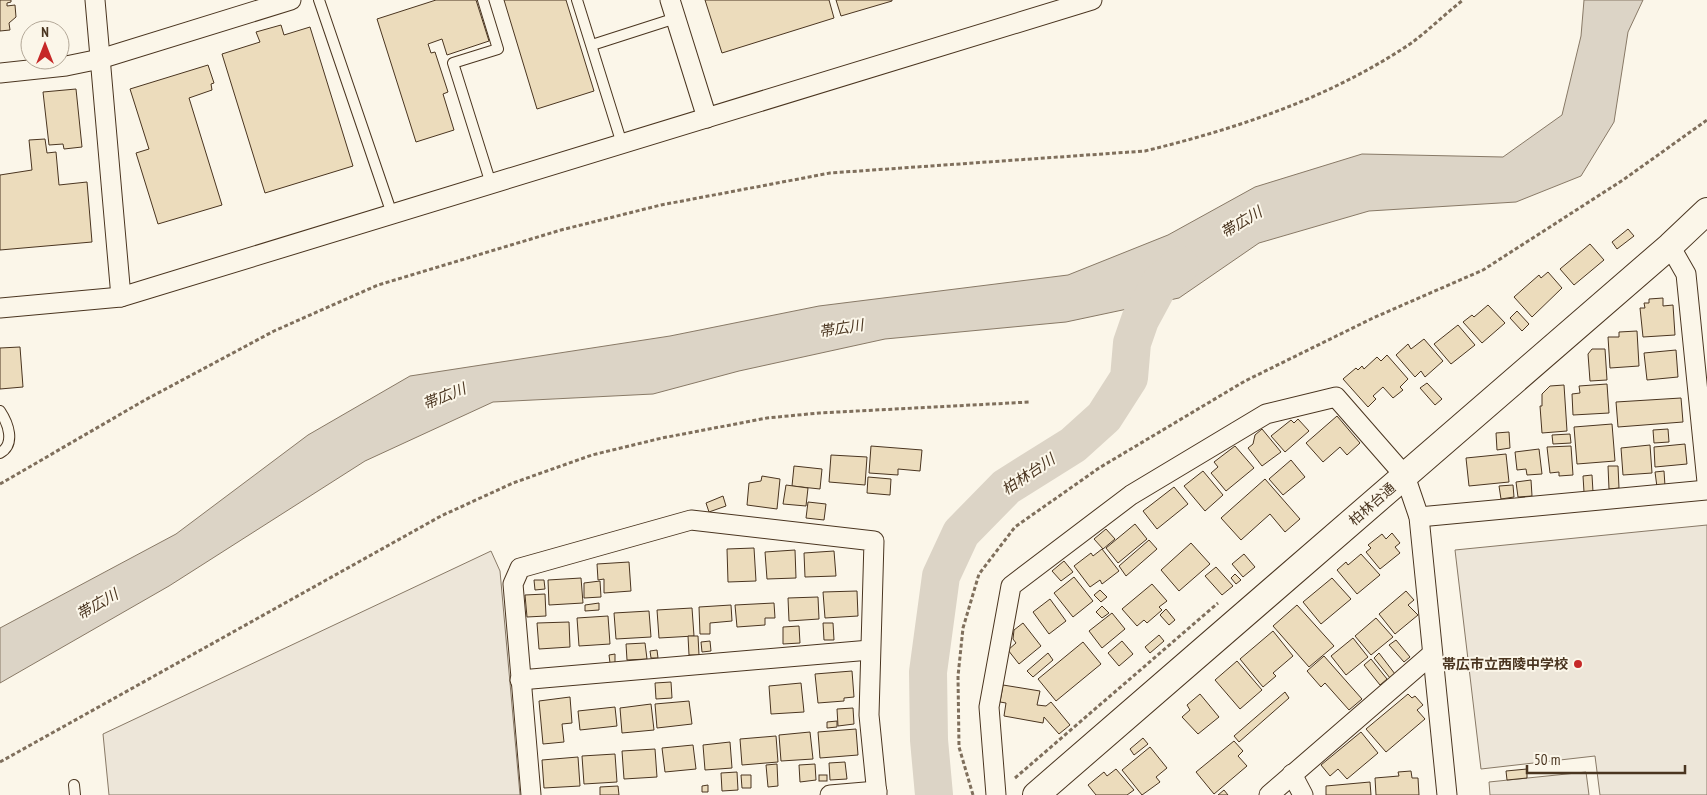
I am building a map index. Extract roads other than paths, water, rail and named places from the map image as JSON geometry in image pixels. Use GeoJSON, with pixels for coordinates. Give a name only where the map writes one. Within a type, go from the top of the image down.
{"type":"FeatureCollection","features":[{"type":"Feature","properties":{"kind":"street"},"geometry":{"type":"LineString","coordinates":[[95,0],[121,297]]}},
{"type":"Feature","properties":{"kind":"street"},"geometry":{"type":"LineString","coordinates":[[0,72],[66,66],[100,59],[291,0]]}},
{"type":"Feature","properties":{"kind":"street"},"geometry":{"type":"LineString","coordinates":[[670,0],[707,118]]}},
{"type":"Feature","properties":{"kind":"street"},"geometry":{"type":"LineString","coordinates":[[0,308],[121,297],[1092,0]]}},
{"type":"Feature","properties":{"kind":"street","name":"柏林台通"},"geometry":{"type":"LineString","coordinates":[[1036,795],[1705,217]]}},
{"type":"Feature","properties":{"kind":"street"},"geometry":{"type":"LineString","coordinates":[[1670,246],[1686,274],[1701,368],[1707,482]]}},
{"type":"Feature","properties":{"kind":"street"},"geometry":{"type":"LineString","coordinates":[[996,795],[990,707],[1011,586],[1131,495],[1266,414],[1336,397],[1405,476],[1420,517],[1447,795]]}},
{"type":"Feature","properties":{"kind":"street"},"geometry":{"type":"LineString","coordinates":[[1420,517],[1707,490]]}},
{"type":"Feature","properties":{"kind":"street"},"geometry":{"type":"LineString","coordinates":[[531,795],[513,584],[520,568],[691,520],[874,541],[870,715],[877,793],[830,795]]}},
{"type":"Feature","properties":{"kind":"street"},"geometry":{"type":"LineString","coordinates":[[520,680],[870,650]]}},
{"type":"Feature","properties":{"kind":"street"},"geometry":{"type":"LineString","coordinates":[[1269,795],[1432,654]]}},
{"type":"Feature","properties":{"kind":"street"},"geometry":{"type":"LineString","coordinates":[[1292,774],[1303,795]]}},
{"type":"Feature","properties":{"kind":"lane"},"geometry":{"type":"LineString","coordinates":[[319,0],[392,214]]}},
{"type":"Feature","properties":{"kind":"lane"},"geometry":{"type":"LineString","coordinates":[[483,0],[498,49],[453,64],[491,184]]}},
{"type":"Feature","properties":{"kind":"lane"},"geometry":{"type":"LineString","coordinates":[[577,0],[622,144]]}},
{"type":"Feature","properties":{"kind":"lane"},"geometry":{"type":"LineString","coordinates":[[592,45],[676,18]]}},
{"type":"Feature","properties":{"kind":"lane"},"geometry":{"type":"LineString","coordinates":[[0,411],[8,422],[9,440],[4,451],[0,453]]}},
{"type":"Feature","properties":{"kind":"water","name":"帯広川"},"geometry":{"type":"Polygon","coordinates":[[[1584,0],[1643,0],[1628,32],[1614,122],[1581,176],[1516,202],[1369,211],[1259,243],[1179,298],[1066,322],[885,339],[739,371],[653,394],[493,402],[365,461],[169,586],[0,683],[0,628],[176,534],[308,435],[410,376],[670,336],[819,306],[1068,275],[1168,235],[1255,187],[1362,154],[1503,157],[1562,115],[1581,36],[1584,0]]]}},
{"type":"Feature","properties":{"kind":"waterway","name":"柏林台川"},"geometry":{"type":"LineString","coordinates":[[934,795],[929,740],[928,672],[941,576],[961,533],[1006,487],[1073,445],[1104,417],[1129,378],[1132,343],[1140,320],[1160,283],[1180,265]]}},
{"type":"Feature","properties":{"kind":"place","name":"帯広市立西陵中学校"},"geometry":{"type":"Point","coordinates":[1578,664]}}]}
